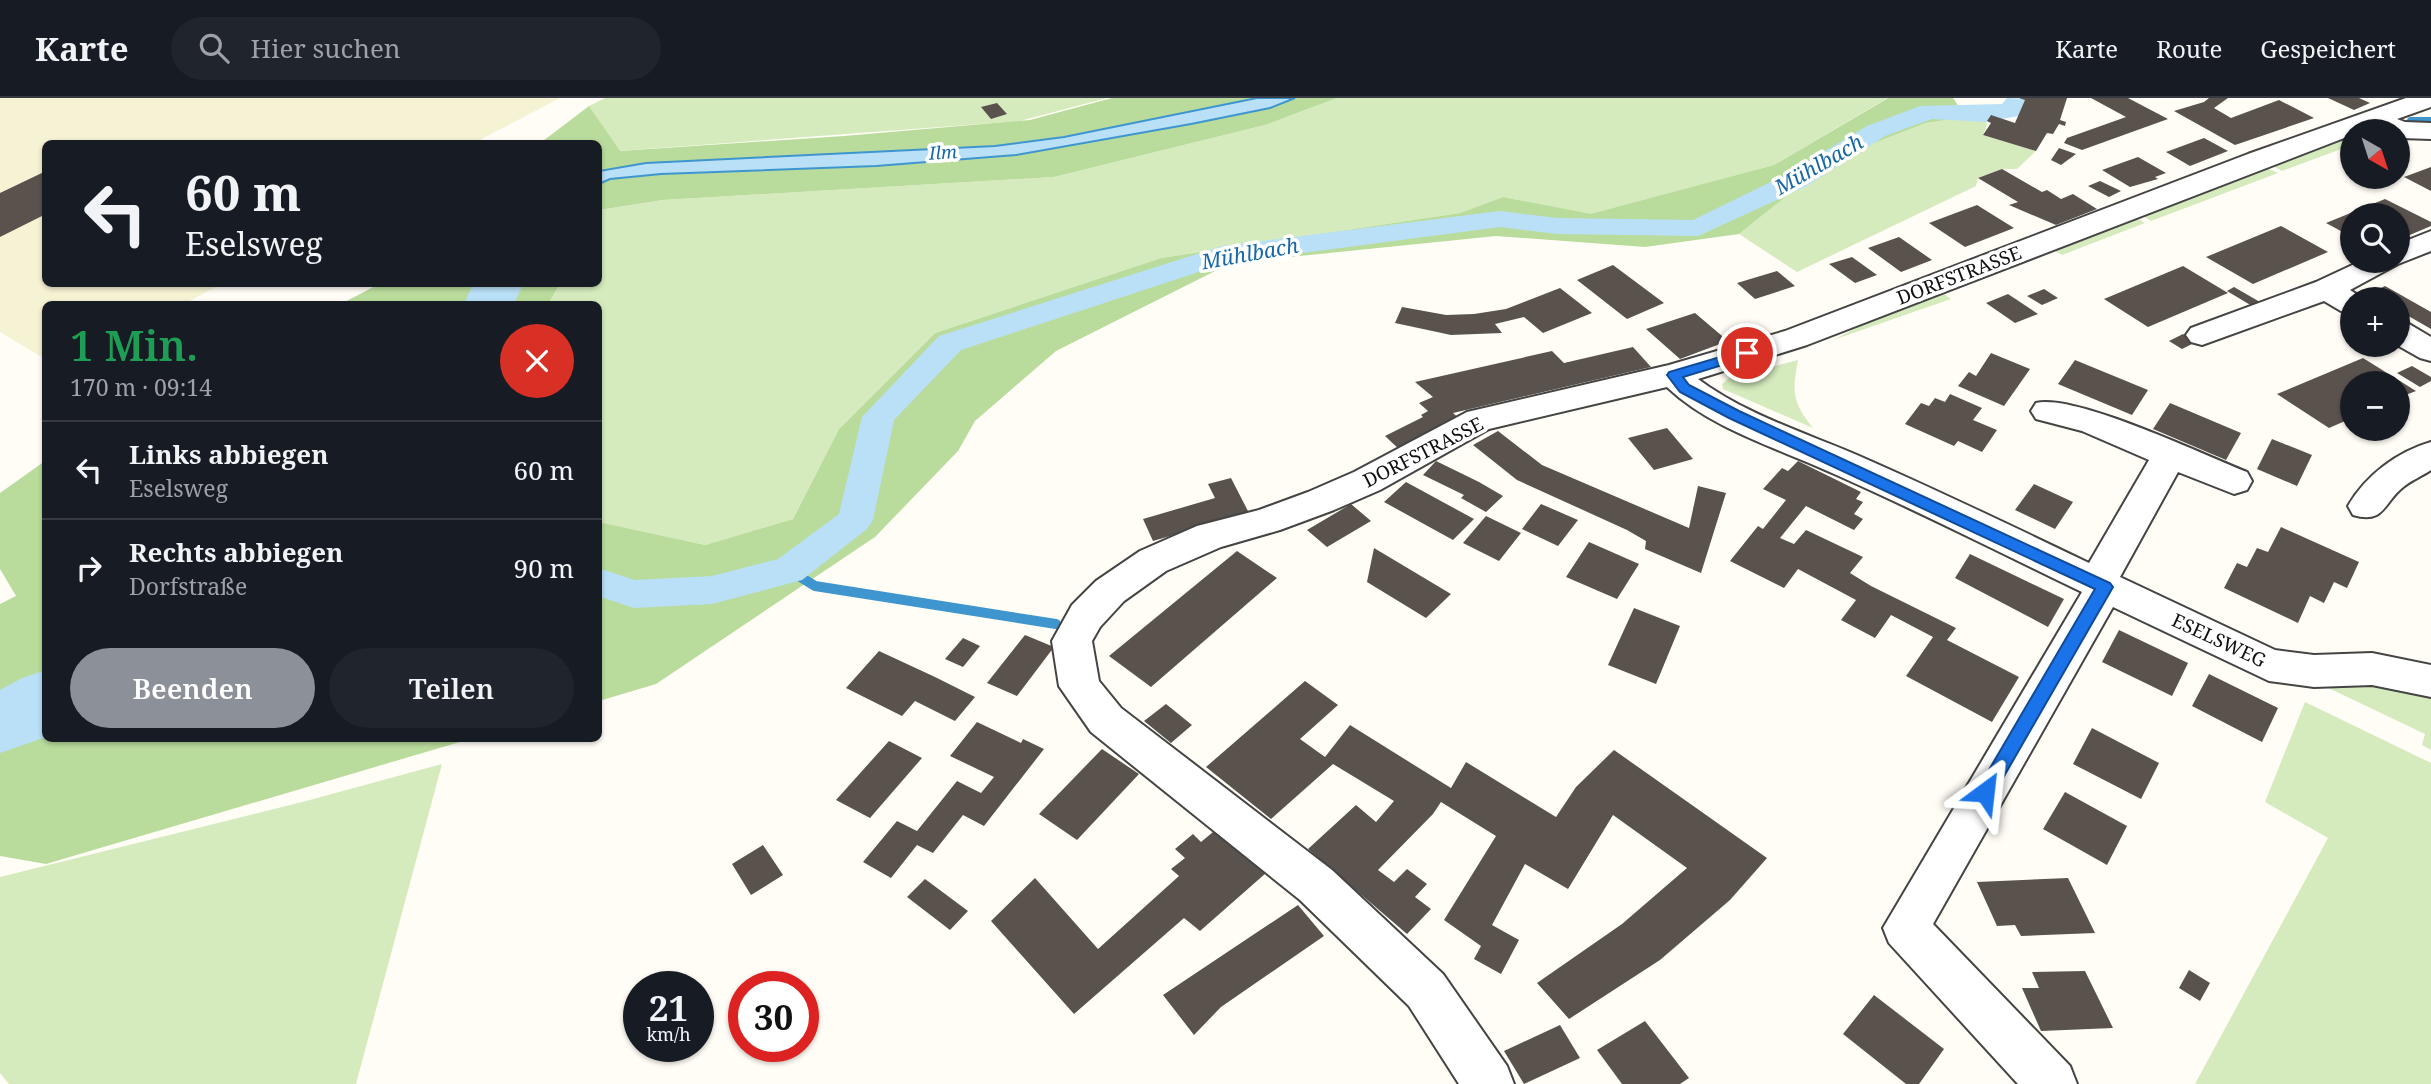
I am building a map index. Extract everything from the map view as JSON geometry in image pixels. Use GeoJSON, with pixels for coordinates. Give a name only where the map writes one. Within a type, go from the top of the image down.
{"type":"FeatureCollection","features":[{"type":"Feature","properties":{"kind":"street","name":"DORFSTRASSE"},"geometry":{"type":"LineString","coordinates":[[2374,119],[2431,98]]}},
{"type":"Feature","properties":{"kind":"street"},"geometry":{"type":"LineString","coordinates":[[2410,130],[2431,131]]}},
{"type":"Feature","properties":{"kind":"street","name":"DORFSTRASSE"},"geometry":{"type":"LineString","coordinates":[[1489,1084],[1426,990],[1317,885],[1107,720],[1079,686],[1072,640],[1086,616],[1110,592],[1153,561],[1210,536],[1268,521],[1367,481],[1479,421],[1674,375],[1796,338],[2340,131]]}},
{"type":"Feature","properties":{"kind":"street"},"geometry":{"type":"LineString","coordinates":[[2410,249],[2431,240]]}},
{"type":"Feature","properties":{"kind":"street"},"geometry":{"type":"LineString","coordinates":[[2202,335],[2339,296],[2369,273]]}},
{"type":"Feature","properties":{"kind":"street"},"geometry":{"type":"LineString","coordinates":[[2410,338],[2431,351]]}},
{"type":"Feature","properties":{"kind":"street","name":"ESELSWEG"},"geometry":{"type":"LineString","coordinates":[[1674,375],[1685,388],[1734,414],[2269,665],[2314,671],[2372,669],[2431,681]]}},
{"type":"Feature","properties":{"kind":"street"},"geometry":{"type":"LineString","coordinates":[[2048,411],[2092,422],[2234,481]]}},
{"type":"Feature","properties":{"kind":"street"},"geometry":{"type":"LineString","coordinates":[[2366,506],[2389,479],[2431,454]]}},
{"type":"Feature","properties":{"kind":"street"},"geometry":{"type":"LineString","coordinates":[[2052,1084],[1906,928],[2101,585],[2170,455]]}},
{"type":"Feature","properties":{"kind":"shaded area"},"geometry":{"type":"Polygon","coordinates":[[[0,98],[560,98],[480,140],[42,140],[42,287],[215,287],[190,301],[42,301],[42,357],[0,332],[0,98]]]}},
{"type":"Feature","properties":{"kind":"green space"},"geometry":{"type":"Polygon","coordinates":[[[605,98],[1107,98],[1020,121],[619,151],[589,106],[605,98]]]}},
{"type":"Feature","properties":{"kind":"green space"},"geometry":{"type":"Polygon","coordinates":[[[1112,98],[1337,98],[1265,125],[1054,177],[663,200],[602,210],[602,140],[544,140],[589,106],[620,151],[1030,120],[1112,98]]]}},
{"type":"Feature","properties":{"kind":"green space"},"geometry":{"type":"Polygon","coordinates":[[[1337,98],[1887,98],[1774,165],[1591,215],[1503,197],[1460,213],[1161,258],[935,333],[839,429],[793,519],[705,545],[602,523],[602,301],[550,301],[558,287],[602,287],[602,210],[663,200],[1054,177],[1265,125],[1337,98]]]}},
{"type":"Feature","properties":{"kind":"green space"},"geometry":{"type":"Polygon","coordinates":[[[1888,98],[1953,98],[1966,117],[1926,123],[1833,159],[1739,234],[1645,247],[1496,236],[1231,263],[1056,351],[975,421],[958,451],[875,537],[656,684],[602,700],[602,523],[705,545],[793,519],[839,429],[935,333],[1161,258],[1460,213],[1503,197],[1591,214],[1774,165],[1888,98]]]}},
{"type":"Feature","properties":{"kind":"green space"},"geometry":{"type":"Polygon","coordinates":[[[1966,117],[1986,119],[1983,135],[2036,151],[2017,169],[2002,169],[1978,178],[1976,186],[1797,272],[1739,234],[1833,159],[1926,123],[1966,117]]]}},
{"type":"Feature","properties":{"kind":"green space"},"geometry":{"type":"Polygon","coordinates":[[[2340,139],[2340,149],[2282,171],[2271,165],[2340,139]]]}},
{"type":"Feature","properties":{"kind":"green space"},"geometry":{"type":"Polygon","coordinates":[[[2267,168],[2278,173],[2151,221],[2141,215],[2267,168]]]}},
{"type":"Feature","properties":{"kind":"green space"},"geometry":{"type":"Polygon","coordinates":[[[2135,217],[2145,223],[2062,255],[2052,249],[2135,217]]]}},
{"type":"Feature","properties":{"kind":"green space"},"geometry":{"type":"Polygon","coordinates":[[[373,287],[558,287],[550,301],[347,301],[373,287]]]}},
{"type":"Feature","properties":{"kind":"green space"},"geometry":{"type":"Polygon","coordinates":[[[1941,292],[1951,299],[1833,340],[1885,313],[1941,292]]]}},
{"type":"Feature","properties":{"kind":"green space"},"geometry":{"type":"Polygon","coordinates":[[[1798,360],[1795,396],[1801,411],[1813,428],[1723,389],[1722,384],[1729,378],[1798,360]]]}},
{"type":"Feature","properties":{"kind":"green space"},"geometry":{"type":"Polygon","coordinates":[[[42,463],[42,742],[460,742],[46,864],[0,856],[0,604],[16,596],[0,569],[0,493],[42,463]]]}},
{"type":"Feature","properties":{"kind":"green space"},"geometry":{"type":"Polygon","coordinates":[[[2320,684],[2396,687],[2431,695],[2431,750],[2422,745],[2425,734],[2320,684]]]}},
{"type":"Feature","properties":{"kind":"green space"},"geometry":{"type":"Polygon","coordinates":[[[2305,702],[2431,763],[2431,1084],[2195,1084],[2328,838],[2265,802],[2305,702]]]}},
{"type":"Feature","properties":{"kind":"green space"},"geometry":{"type":"Polygon","coordinates":[[[442,764],[356,1084],[9,1084],[0,1073],[0,877],[306,801],[442,764]]]}},
{"type":"Feature","properties":{"kind":"water"},"geometry":{"type":"Polygon","coordinates":[[[1257,98],[1295,98],[1270,108],[1016,155],[876,166],[661,174],[610,179],[602,183],[602,170],[646,163],[995,146],[1064,137],[1257,98]]]}},
{"type":"Feature","properties":{"kind":"building"},"geometry":{"type":"Polygon","coordinates":[[[2019,98],[2067,98],[2060,120],[2066,122],[2065,126],[2059,124],[2053,134],[2047,133],[2036,151],[1983,135],[1991,123],[1987,121],[1991,115],[2015,123],[2025,100],[2019,98]]]}},
{"type":"Feature","properties":{"kind":"building"},"geometry":{"type":"Polygon","coordinates":[[[2091,98],[2128,98],[2168,119],[2082,150],[2064,143],[2067,138],[2126,117],[2091,98]]]}},
{"type":"Feature","properties":{"kind":"building"},"geometry":{"type":"Polygon","coordinates":[[[2209,98],[2228,98],[2214,108],[2231,118],[2279,100],[2314,118],[2235,145],[2174,111],[2209,98]]]}},
{"type":"Feature","properties":{"kind":"building"},"geometry":{"type":"Polygon","coordinates":[[[2328,98],[2359,98],[2370,103],[2354,110],[2328,98]]]}},
{"type":"Feature","properties":{"kind":"building"},"geometry":{"type":"Polygon","coordinates":[[[997,103],[1007,114],[991,119],[981,107],[997,103]]]}},
{"type":"Feature","properties":{"kind":"building"},"geometry":{"type":"Polygon","coordinates":[[[2204,138],[2228,151],[2190,166],[2166,152],[2204,138]]]}},
{"type":"Feature","properties":{"kind":"building"},"geometry":{"type":"Polygon","coordinates":[[[2059,148],[2076,154],[2061,165],[2051,160],[2059,148]]]}},
{"type":"Feature","properties":{"kind":"building"},"geometry":{"type":"Polygon","coordinates":[[[2138,157],[2166,173],[2155,177],[2158,179],[2130,187],[2102,170],[2138,157]]]}},
{"type":"Feature","properties":{"kind":"building"},"geometry":{"type":"Polygon","coordinates":[[[2431,167],[2431,191],[2410,180],[2410,175],[2431,167]]]}},
{"type":"Feature","properties":{"kind":"building"},"geometry":{"type":"Polygon","coordinates":[[[2002,169],[2042,192],[2047,190],[2061,199],[2073,194],[2097,209],[2056,225],[2009,205],[2018,202],[1978,178],[2002,169]]]}},
{"type":"Feature","properties":{"kind":"building"},"geometry":{"type":"Polygon","coordinates":[[[42,173],[42,216],[0,237],[0,193],[42,173]]]}},
{"type":"Feature","properties":{"kind":"building"},"geometry":{"type":"Polygon","coordinates":[[[2100,181],[2121,191],[2109,197],[2088,186],[2100,181]]]}},
{"type":"Feature","properties":{"kind":"building"},"geometry":{"type":"Polygon","coordinates":[[[2385,199],[2393,203],[2375,203],[2385,199]]]}},
{"type":"Feature","properties":{"kind":"building"},"geometry":{"type":"Polygon","coordinates":[[[1977,205],[2014,228],[1965,247],[1929,223],[1977,205]]]}},
{"type":"Feature","properties":{"kind":"building"},"geometry":{"type":"Polygon","coordinates":[[[2410,212],[2431,222],[2431,226],[2410,235],[2410,212]]]}},
{"type":"Feature","properties":{"kind":"building"},"geometry":{"type":"Polygon","coordinates":[[[2340,217],[2340,231],[2326,223],[2340,217]]]}},
{"type":"Feature","properties":{"kind":"building"},"geometry":{"type":"Polygon","coordinates":[[[2281,226],[2328,252],[2253,284],[2206,257],[2281,226]]]}},
{"type":"Feature","properties":{"kind":"building"},"geometry":{"type":"Polygon","coordinates":[[[1899,237],[1932,260],[1901,272],[1868,248],[1899,237]]]}},
{"type":"Feature","properties":{"kind":"building"},"geometry":{"type":"Polygon","coordinates":[[[1852,257],[1877,275],[1855,283],[1829,264],[1852,257]]]}},
{"type":"Feature","properties":{"kind":"building"},"geometry":{"type":"Polygon","coordinates":[[[1613,265],[1664,303],[1627,319],[1577,280],[1613,265]]]}},
{"type":"Feature","properties":{"kind":"building"},"geometry":{"type":"Polygon","coordinates":[[[2183,266],[2228,293],[2148,327],[2104,299],[2183,266]]]}},
{"type":"Feature","properties":{"kind":"building"},"geometry":{"type":"Polygon","coordinates":[[[1777,271],[1795,286],[1755,299],[1737,283],[1777,271]]]}},
{"type":"Feature","properties":{"kind":"building"},"geometry":{"type":"Polygon","coordinates":[[[2234,287],[2260,302],[2252,306],[2227,291],[2234,287]]]}},
{"type":"Feature","properties":{"kind":"building"},"geometry":{"type":"Polygon","coordinates":[[[1560,288],[1592,313],[1543,333],[1524,317],[1495,324],[1502,333],[1451,335],[1395,323],[1402,307],[1446,315],[1474,314],[1506,309],[1560,288]]]}},
{"type":"Feature","properties":{"kind":"building"},"geometry":{"type":"Polygon","coordinates":[[[2044,289],[2058,298],[2042,305],[2027,296],[2044,289]]]}},
{"type":"Feature","properties":{"kind":"building"},"geometry":{"type":"Polygon","coordinates":[[[2008,294],[2038,314],[2015,323],[1986,303],[2008,294]]]}},
{"type":"Feature","properties":{"kind":"building"},"geometry":{"type":"Polygon","coordinates":[[[2410,300],[2431,312],[2431,329],[2410,317],[2410,300]]]}},
{"type":"Feature","properties":{"kind":"building"},"geometry":{"type":"Polygon","coordinates":[[[1695,313],[1728,341],[1680,359],[1646,329],[1695,313]]]}},
{"type":"Feature","properties":{"kind":"building"},"geometry":{"type":"Polygon","coordinates":[[[2183,334],[2196,342],[2182,349],[2169,341],[2183,334]]]}},
{"type":"Feature","properties":{"kind":"building"},"geometry":{"type":"Polygon","coordinates":[[[1633,347],[1651,367],[1453,413],[1462,421],[1401,451],[1385,436],[1423,417],[1421,415],[1428,411],[1419,403],[1433,397],[1415,382],[1552,351],[1564,363],[1633,347]]]}},
{"type":"Feature","properties":{"kind":"building"},"geometry":{"type":"Polygon","coordinates":[[[1991,353],[2030,369],[2004,406],[1958,386],[1969,372],[1976,376],[1991,353]]]}},
{"type":"Feature","properties":{"kind":"building"},"geometry":{"type":"Polygon","coordinates":[[[2363,358],[2384,371],[2340,371],[2340,423],[2329,428],[2277,394],[2363,358]]]}},
{"type":"Feature","properties":{"kind":"building"},"geometry":{"type":"Polygon","coordinates":[[[2075,360],[2148,390],[2132,415],[2058,384],[2075,360]]]}},
{"type":"Feature","properties":{"kind":"building"},"geometry":{"type":"Polygon","coordinates":[[[2412,366],[2431,377],[2431,381],[2420,387],[2410,381],[2410,371],[2401,371],[2412,366]]]}},
{"type":"Feature","properties":{"kind":"building"},"geometry":{"type":"Polygon","coordinates":[[[1950,394],[1982,408],[1973,420],[1997,430],[1982,452],[1958,441],[1954,446],[1905,424],[1921,403],[1929,406],[1935,398],[1945,402],[1950,394]]]}},
{"type":"Feature","properties":{"kind":"building"},"geometry":{"type":"Polygon","coordinates":[[[2170,403],[2241,433],[2226,460],[2153,429],[2170,403]]]}},
{"type":"Feature","properties":{"kind":"building"},"geometry":{"type":"Polygon","coordinates":[[[1667,428],[1693,459],[1654,470],[1628,438],[1667,428]]]}},
{"type":"Feature","properties":{"kind":"building"},"geometry":{"type":"Polygon","coordinates":[[[1498,431],[1542,465],[1689,528],[1698,486],[1726,493],[1701,573],[1645,549],[1646,541],[1627,530],[1517,480],[1473,445],[1498,431]]]}},
{"type":"Feature","properties":{"kind":"building"},"geometry":{"type":"Polygon","coordinates":[[[2272,439],[2312,455],[2297,486],[2257,469],[2272,439]]]}},
{"type":"Feature","properties":{"kind":"building"},"geometry":{"type":"Polygon","coordinates":[[[1436,461],[1503,496],[1486,512],[1461,498],[1464,495],[1423,475],[1436,461]]]}},
{"type":"Feature","properties":{"kind":"building"},"geometry":{"type":"Polygon","coordinates":[[[1798,461],[1861,492],[1856,499],[1863,502],[1854,514],[1863,519],[1854,530],[1806,506],[1780,538],[1794,544],[1806,530],[1863,557],[1850,573],[1956,628],[1947,640],[2019,677],[1992,722],[1906,676],[1933,637],[1891,615],[1875,638],[1841,620],[1856,600],[1798,569],[1784,588],[1730,561],[1758,526],[1763,529],[1786,500],[1763,489],[1782,468],[1788,471],[1798,461]]]}},
{"type":"Feature","properties":{"kind":"building"},"geometry":{"type":"Polygon","coordinates":[[[1231,478],[1249,513],[1153,541],[1143,519],[1215,498],[1208,484],[1231,478]]]}},
{"type":"Feature","properties":{"kind":"building"},"geometry":{"type":"Polygon","coordinates":[[[1406,482],[1474,519],[1453,540],[1384,502],[1406,482]]]}},
{"type":"Feature","properties":{"kind":"building"},"geometry":{"type":"Polygon","coordinates":[[[2034,484],[2073,502],[2055,529],[2015,510],[2034,484]]]}},
{"type":"Feature","properties":{"kind":"building"},"geometry":{"type":"Polygon","coordinates":[[[1351,504],[1371,521],[1327,547],[1307,530],[1351,504]]]}},
{"type":"Feature","properties":{"kind":"building"},"geometry":{"type":"Polygon","coordinates":[[[1541,504],[1578,520],[1558,546],[1522,529],[1541,504]]]}},
{"type":"Feature","properties":{"kind":"building"},"geometry":{"type":"Polygon","coordinates":[[[1486,516],[1521,533],[1499,561],[1463,543],[1486,516]]]}},
{"type":"Feature","properties":{"kind":"building"},"geometry":{"type":"Polygon","coordinates":[[[2281,527],[2359,562],[2347,588],[2334,582],[2324,603],[2310,596],[2298,623],[2224,588],[2237,563],[2247,567],[2257,548],[2268,552],[2281,527]]]}},
{"type":"Feature","properties":{"kind":"building"},"geometry":{"type":"Polygon","coordinates":[[[1589,542],[1639,564],[1617,599],[1566,577],[1589,542]]]}},
{"type":"Feature","properties":{"kind":"building"},"geometry":{"type":"Polygon","coordinates":[[[1374,548],[1451,594],[1426,618],[1367,582],[1374,548]]]}},
{"type":"Feature","properties":{"kind":"building"},"geometry":{"type":"Polygon","coordinates":[[[1237,551],[1277,578],[1151,687],[1109,656],[1237,551]]]}},
{"type":"Feature","properties":{"kind":"building"},"geometry":{"type":"Polygon","coordinates":[[[1970,554],[2064,599],[2048,627],[1955,578],[1970,554]]]}},
{"type":"Feature","properties":{"kind":"building"},"geometry":{"type":"Polygon","coordinates":[[[1634,608],[1680,626],[1656,684],[1608,665],[1634,608]]]}},
{"type":"Feature","properties":{"kind":"building"},"geometry":{"type":"Polygon","coordinates":[[[2119,630],[2188,663],[2172,696],[2102,662],[2119,630]]]}},
{"type":"Feature","properties":{"kind":"building"},"geometry":{"type":"Polygon","coordinates":[[[1025,635],[1054,647],[1017,696],[987,683],[1025,635]]]}},
{"type":"Feature","properties":{"kind":"building"},"geometry":{"type":"Polygon","coordinates":[[[963,638],[980,646],[963,667],[945,659],[963,638]]]}},
{"type":"Feature","properties":{"kind":"building"},"geometry":{"type":"Polygon","coordinates":[[[879,651],[975,697],[955,721],[915,701],[902,716],[846,688],[879,651]]]}},
{"type":"Feature","properties":{"kind":"building"},"geometry":{"type":"Polygon","coordinates":[[[2209,674],[2278,708],[2262,742],[2192,706],[2209,674]]]}},
{"type":"Feature","properties":{"kind":"building"},"geometry":{"type":"Polygon","coordinates":[[[1305,681],[1338,705],[1300,739],[1325,757],[1350,725],[1451,788],[1466,762],[1556,817],[1576,787],[1614,750],[1767,858],[1730,900],[1660,960],[1569,1019],[1537,983],[1622,924],[1687,868],[1613,815],[1568,889],[1525,864],[1492,925],[1519,940],[1501,974],[1474,959],[1481,946],[1444,920],[1496,836],[1441,802],[1433,814],[1378,870],[1394,882],[1407,869],[1427,884],[1415,897],[1431,909],[1407,934],[1308,849],[1356,805],[1376,822],[1394,801],[1333,764],[1271,819],[1206,767],[1305,681]]]}},
{"type":"Feature","properties":{"kind":"building"},"geometry":{"type":"Polygon","coordinates":[[[1166,704],[1192,725],[1171,743],[1144,721],[1166,704]]]}},
{"type":"Feature","properties":{"kind":"building"},"geometry":{"type":"Polygon","coordinates":[[[977,722],[1021,743],[1023,739],[1044,749],[984,826],[963,815],[933,853],[917,845],[891,878],[863,862],[897,821],[917,831],[957,781],[981,793],[994,777],[950,756],[977,722]]]}},
{"type":"Feature","properties":{"kind":"building"},"geometry":{"type":"Polygon","coordinates":[[[2092,728],[2159,763],[2141,799],[2073,764],[2092,728]]]}},
{"type":"Feature","properties":{"kind":"building"},"geometry":{"type":"Polygon","coordinates":[[[889,741],[922,758],[870,818],[836,800],[889,741]]]}},
{"type":"Feature","properties":{"kind":"building"},"geometry":{"type":"Polygon","coordinates":[[[1102,749],[1139,774],[1077,840],[1039,814],[1102,749]]]}},
{"type":"Feature","properties":{"kind":"building"},"geometry":{"type":"Polygon","coordinates":[[[2065,792],[2127,826],[2107,865],[2043,829],[2065,792]]]}},
{"type":"Feature","properties":{"kind":"building"},"geometry":{"type":"Polygon","coordinates":[[[1219,827],[1266,873],[1200,931],[1184,918],[1074,1014],[991,921],[1035,878],[1098,949],[1179,876],[1171,869],[1185,858],[1175,849],[1193,834],[1201,842],[1219,827]]]}},
{"type":"Feature","properties":{"kind":"building"},"geometry":{"type":"Polygon","coordinates":[[[763,845],[783,875],[751,895],[732,864],[763,845]]]}},
{"type":"Feature","properties":{"kind":"building"},"geometry":{"type":"Polygon","coordinates":[[[2068,878],[2095,933],[2021,936],[2015,925],[1997,926],[1977,882],[2068,878]]]}},
{"type":"Feature","properties":{"kind":"building"},"geometry":{"type":"Polygon","coordinates":[[[925,879],[968,911],[950,930],[907,897],[925,879]]]}},
{"type":"Feature","properties":{"kind":"building"},"geometry":{"type":"Polygon","coordinates":[[[1298,905],[1324,936],[1221,1007],[1194,1035],[1163,995],[1298,905]]]}},
{"type":"Feature","properties":{"kind":"building"},"geometry":{"type":"Polygon","coordinates":[[[2189,970],[2210,983],[2200,1001],[2179,988],[2189,970]]]}},
{"type":"Feature","properties":{"kind":"building"},"geometry":{"type":"Polygon","coordinates":[[[2085,971],[2113,1028],[2041,1031],[2022,988],[2039,988],[2032,972],[2085,971]]]}},
{"type":"Feature","properties":{"kind":"building"},"geometry":{"type":"Polygon","coordinates":[[[1874,995],[1944,1049],[1919,1084],[1906,1084],[1843,1034],[1874,995]]]}},
{"type":"Feature","properties":{"kind":"building"},"geometry":{"type":"Polygon","coordinates":[[[1645,1021],[1689,1078],[1680,1084],[1622,1084],[1597,1050],[1645,1021]]]}},
{"type":"Feature","properties":{"kind":"building"},"geometry":{"type":"Polygon","coordinates":[[[1560,1025],[1580,1058],[1524,1084],[1504,1051],[1560,1025]]]}},
{"type":"Feature","properties":{"kind":"waterway","name":"Mühlbach"},"geometry":{"type":"LineString","coordinates":[[602,583],[634,594],[712,590],[789,570],[855,520],[878,417],[950,343],[1222,255],[1500,219],[1557,226],[1698,228],[1795,181],[1876,131],[1929,111],[1985,114],[2010,111],[2019,99]]}},
{"type":"Feature","properties":{"kind":"waterway"},"geometry":{"type":"LineString","coordinates":[[2411,121],[2431,121]]}},
{"type":"Feature","properties":{"kind":"waterway","name":"Ilm"},"geometry":{"type":"LineString","coordinates":[[490,301],[497,287]]}},
{"type":"Feature","properties":{"kind":"waterway"},"geometry":{"type":"LineString","coordinates":[[789,570],[815,586],[1056,624]]}},
{"type":"Feature","properties":{"kind":"waterway","name":"Ilm"},"geometry":{"type":"LineString","coordinates":[[0,723],[42,699]]}},
{"type":"Feature","properties":{"kind":"waterway","name":"Mühlbach"},"geometry":{"type":"LineString","coordinates":[[0,736],[42,722]]}},
{"type":"Feature","properties":{"kind":"route"},"geometry":{"type":"LineString","coordinates":[[1747,353],[1674,375],[1685,388],[1734,414],[2105,587],[1985,792]]}}]}
